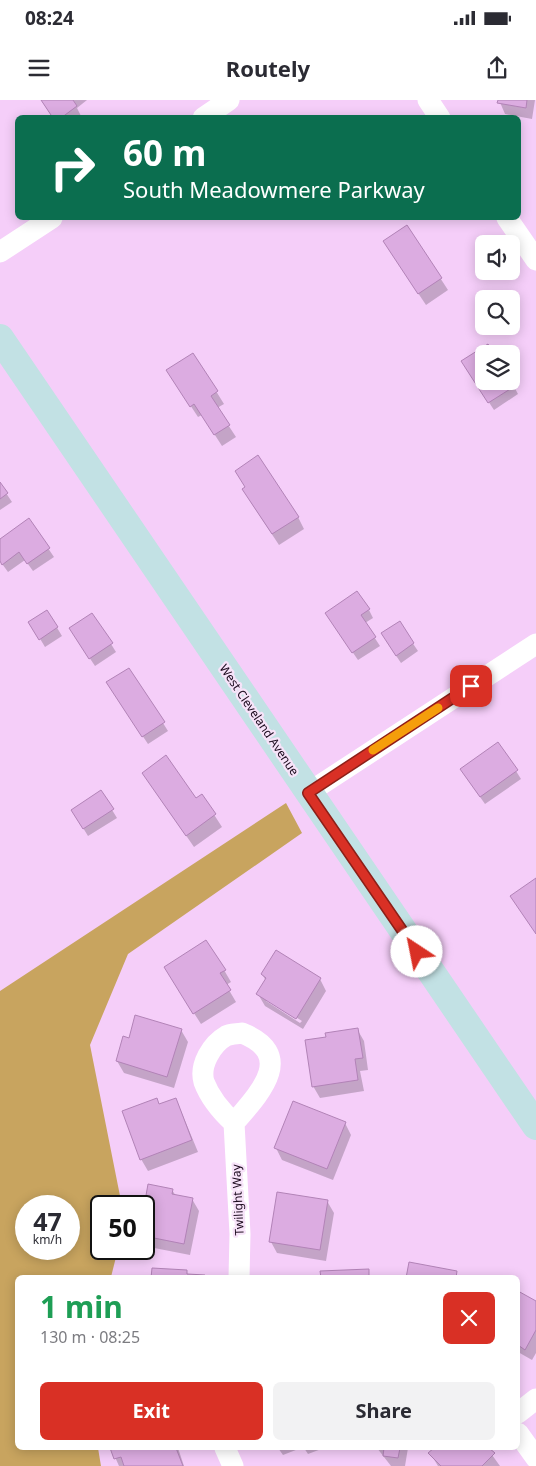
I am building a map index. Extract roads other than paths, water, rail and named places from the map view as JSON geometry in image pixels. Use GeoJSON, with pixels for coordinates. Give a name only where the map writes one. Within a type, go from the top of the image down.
{"type":"FeatureCollection","features":[{"type":"Feature","properties":{"kind":"main road","name":"West Cleveland Avenue"},"geometry":{"type":"LineString","coordinates":[[0,338],[536,1126]]}},
{"type":"Feature","properties":{"kind":"street"},"geometry":{"type":"LineString","coordinates":[[207,115],[229,100]]}},
{"type":"Feature","properties":{"kind":"street"},"geometry":{"type":"LineString","coordinates":[[428,100],[438,115]]}},
{"type":"Feature","properties":{"kind":"street"},"geometry":{"type":"LineString","coordinates":[[0,252],[49,220]]}},
{"type":"Feature","properties":{"kind":"street"},"geometry":{"type":"LineString","coordinates":[[509,220],[536,260]]}},
{"type":"Feature","properties":{"kind":"street"},"geometry":{"type":"LineString","coordinates":[[308,793],[536,644]]}},
{"type":"Feature","properties":{"kind":"street","name":"Twilight Way"},"geometry":{"type":"LineString","coordinates":[[234,1123],[240,1234],[239,1275]]}},
{"type":"Feature","properties":{"kind":"street"},"geometry":{"type":"LineString","coordinates":[[520,1411],[536,1399]]}},
{"type":"Feature","properties":{"kind":"street"},"geometry":{"type":"LineString","coordinates":[[520,1436],[536,1458]]}},
{"type":"Feature","properties":{"kind":"street"},"geometry":{"type":"LineString","coordinates":[[227,1450],[233,1466]]}}]}
